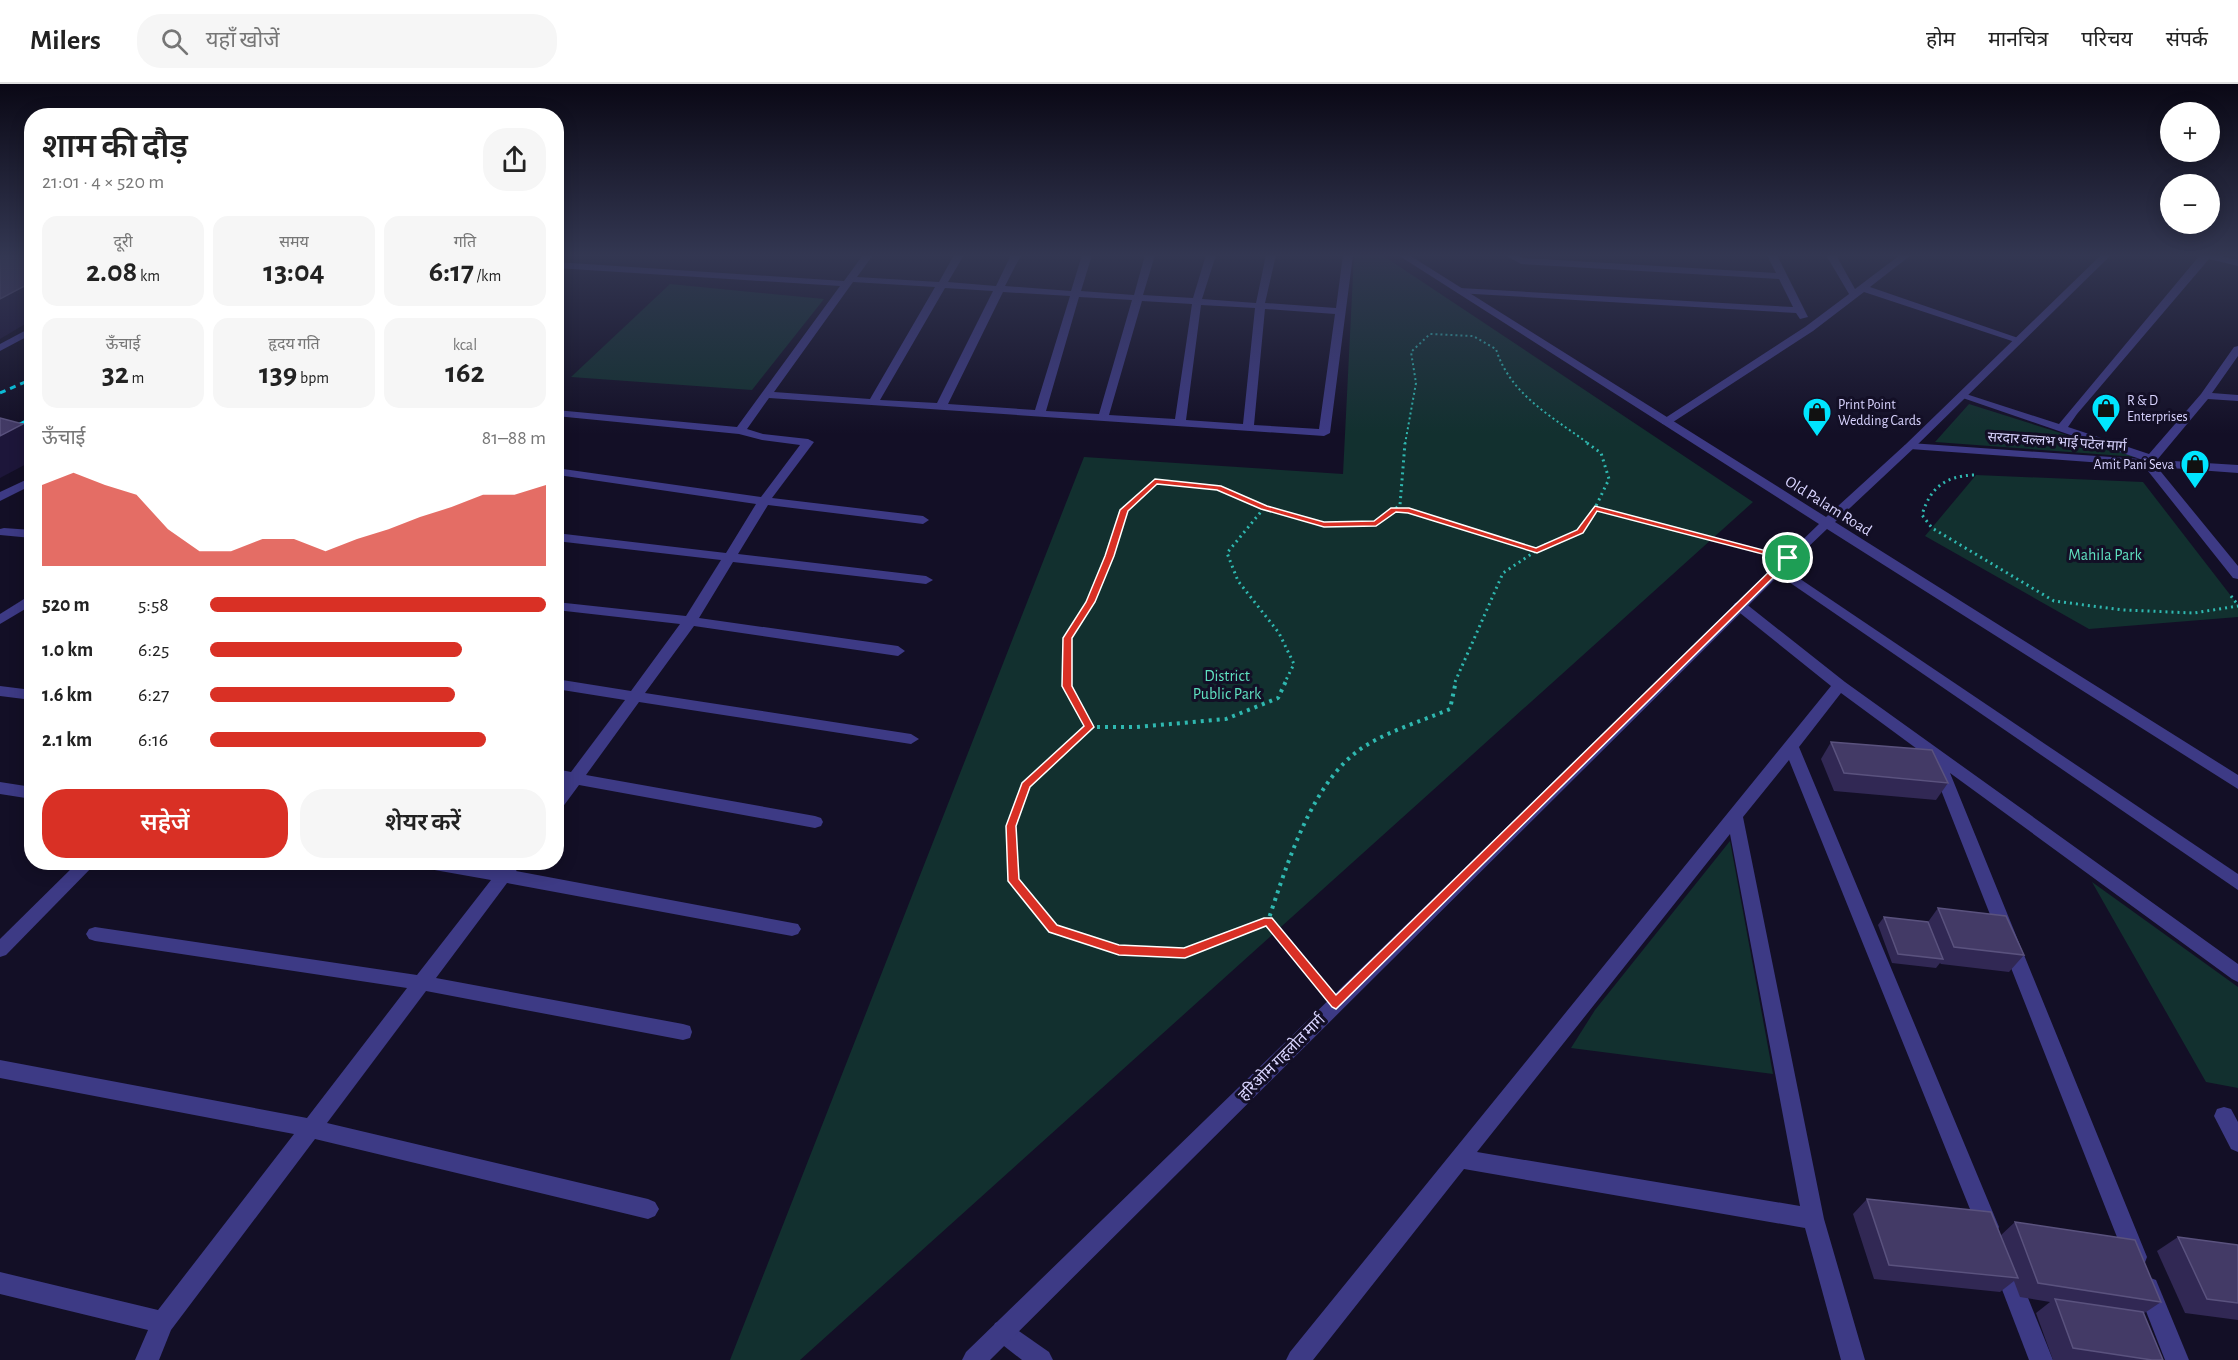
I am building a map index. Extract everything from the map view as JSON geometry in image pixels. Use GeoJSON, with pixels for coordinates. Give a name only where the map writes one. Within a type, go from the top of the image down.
{"type":"FeatureCollection","features":[{"type":"Feature","properties":{"kind":"street"},"geometry":{"type":"LineString","coordinates":[[740,431],[825,315]]}},
{"type":"Feature","properties":{"kind":"street"},"geometry":{"type":"LineString","coordinates":[[873,403],[925,315]]}},
{"type":"Feature","properties":{"kind":"street"},"geometry":{"type":"LineString","coordinates":[[941,407],[987,315]]}},
{"type":"Feature","properties":{"kind":"street"},"geometry":{"type":"LineString","coordinates":[[1039,414],[1068,315]]}},
{"type":"Feature","properties":{"kind":"street"},"geometry":{"type":"LineString","coordinates":[[1103,418],[1133,315]]}},
{"type":"Feature","properties":{"kind":"street"},"geometry":{"type":"LineString","coordinates":[[1180,423],[1195,315]]}},
{"type":"Feature","properties":{"kind":"street"},"geometry":{"type":"LineString","coordinates":[[1248,428],[1259,315]]}},
{"type":"Feature","properties":{"kind":"street"},"geometry":{"type":"LineString","coordinates":[[766,395],[1324,433],[1340,315]]}},
{"type":"Feature","properties":{"kind":"street","name":"Old Palam Road"},"geometry":{"type":"LineString","coordinates":[[1497,315],[2238,783]]}},
{"type":"Feature","properties":{"kind":"street"},"geometry":{"type":"LineString","coordinates":[[1802,315],[1809,329]]}},
{"type":"Feature","properties":{"kind":"street"},"geometry":{"type":"LineString","coordinates":[[1666,422],[1828,315]]}},
{"type":"Feature","properties":{"kind":"street"},"geometry":{"type":"LineString","coordinates":[[1936,315],[2019,340]]}},
{"type":"Feature","properties":{"kind":"street","name":"हरिओम गहलोत मार्ग"},"geometry":{"type":"LineString","coordinates":[[974,1360],[1825,522],[1910,446],[2045,315]]}},
{"type":"Feature","properties":{"kind":"street"},"geometry":{"type":"LineString","coordinates":[[2062,429],[2068,414],[2097,385],[2157,315]]}},
{"type":"Feature","properties":{"kind":"street"},"geometry":{"type":"LineString","coordinates":[[0,348],[24,334]]}},
{"type":"Feature","properties":{"kind":"street"},"geometry":{"type":"LineString","coordinates":[[2149,460],[2205,396],[2238,349]]}},
{"type":"Feature","properties":{"kind":"street"},"geometry":{"type":"LineString","coordinates":[[1962,396],[2149,460],[2238,575]]}},
{"type":"Feature","properties":{"kind":"street"},"geometry":{"type":"LineString","coordinates":[[2205,396],[2238,398]]}},
{"type":"Feature","properties":{"kind":"street"},"geometry":{"type":"LineString","coordinates":[[564,414],[740,431],[762,437],[808,442],[764,501],[730,560],[690,621],[564,793]]}},
{"type":"Feature","properties":{"kind":"street","name":"सरदार वल्लभ भाई पटेल मार्ग"},"geometry":{"type":"LineString","coordinates":[[1910,446],[2149,460],[2238,469]]}},
{"type":"Feature","properties":{"kind":"street"},"geometry":{"type":"LineString","coordinates":[[564,472],[764,501],[923,520]]}},
{"type":"Feature","properties":{"kind":"street"},"geometry":{"type":"LineString","coordinates":[[0,497],[24,484]]}},
{"type":"Feature","properties":{"kind":"street"},"geometry":{"type":"LineString","coordinates":[[4,532],[24,533]]}},
{"type":"Feature","properties":{"kind":"street"},"geometry":{"type":"LineString","coordinates":[[564,538],[730,560],[926,580]]}},
{"type":"Feature","properties":{"kind":"street"},"geometry":{"type":"LineString","coordinates":[[1783,563],[2238,883]]}},
{"type":"Feature","properties":{"kind":"street"},"geometry":{"type":"LineString","coordinates":[[0,620],[24,604]]}},
{"type":"Feature","properties":{"kind":"street"},"geometry":{"type":"LineString","coordinates":[[0,606],[24,610]]}},
{"type":"Feature","properties":{"kind":"street"},"geometry":{"type":"LineString","coordinates":[[1740,606],[1840,685],[2238,974]]}},
{"type":"Feature","properties":{"kind":"street"},"geometry":{"type":"LineString","coordinates":[[564,607],[690,621],[898,651]]}},
{"type":"Feature","properties":{"kind":"street"},"geometry":{"type":"LineString","coordinates":[[564,685],[911,739]]}},
{"type":"Feature","properties":{"kind":"street"},"geometry":{"type":"LineString","coordinates":[[1298,1360],[1840,685]]}},
{"type":"Feature","properties":{"kind":"street"},"geometry":{"type":"LineString","coordinates":[[0,691],[24,694]]}},
{"type":"Feature","properties":{"kind":"street"},"geometry":{"type":"LineString","coordinates":[[1791,747],[2041,1360]]}},
{"type":"Feature","properties":{"kind":"street"},"geometry":{"type":"LineString","coordinates":[[1934,753],[2177,1360]]}},
{"type":"Feature","properties":{"kind":"street"},"geometry":{"type":"LineString","coordinates":[[564,776],[815,822]]}},
{"type":"Feature","properties":{"kind":"street"},"geometry":{"type":"LineString","coordinates":[[0,788],[24,792]]}},
{"type":"Feature","properties":{"kind":"street"},"geometry":{"type":"LineString","coordinates":[[1735,818],[1813,1219],[1853,1360]]}},
{"type":"Feature","properties":{"kind":"street"},"geometry":{"type":"LineString","coordinates":[[0,950],[81,870]]}},
{"type":"Feature","properties":{"kind":"street"},"geometry":{"type":"LineString","coordinates":[[147,1360],[164,1323],[508,870]]}},
{"type":"Feature","properties":{"kind":"street"},"geometry":{"type":"LineString","coordinates":[[514,870],[792,929]]}},
{"type":"Feature","properties":{"kind":"street"},"geometry":{"type":"LineString","coordinates":[[95,934],[422,983],[683,1032]]}},
{"type":"Feature","properties":{"kind":"street"},"geometry":{"type":"LineString","coordinates":[[0,1069],[310,1128],[648,1209]]}},
{"type":"Feature","properties":{"kind":"street"},"geometry":{"type":"LineString","coordinates":[[2238,1118],[2224,1116],[2238,1142]]}},
{"type":"Feature","properties":{"kind":"street"},"geometry":{"type":"LineString","coordinates":[[1460,1159],[1813,1219]]}},
{"type":"Feature","properties":{"kind":"street"},"geometry":{"type":"LineString","coordinates":[[0,1283],[164,1323]]}},
{"type":"Feature","properties":{"kind":"street"},"geometry":{"type":"LineString","coordinates":[[1003,1331],[1041,1360]]}},
{"type":"Feature","properties":{"kind":"path"},"geometry":{"type":"LineString","coordinates":[[1089,727],[1067,686],[1068,638],[1091,602],[1110,556],[1124,510],[1155,481],[1218,488],[1264,508],[1324,524],[1376,524],[1400,505],[1405,439],[1416,383],[1411,352],[1430,334],[1473,336],[1496,350],[1502,369],[1520,393],[1601,453],[1609,479],[1595,508],[1580,531],[1537,550],[1503,573],[1491,605],[1453,687],[1450,710],[1359,750],[1316,800],[1292,851],[1268,921],[1185,953],[1119,950],[1053,929],[1013,881],[1011,826],[1026,785],[1089,727],[1137,727],[1226,719],[1278,698],[1294,664],[1279,633],[1238,581],[1227,553],[1264,508]]}},
{"type":"Feature","properties":{"kind":"path"},"geometry":{"type":"LineString","coordinates":[[1981,475],[1957,474],[1941,481],[1926,497],[1922,515],[1932,528],[2054,601],[2123,610],[2182,612],[2238,605],[2226,589]]}},
{"type":"Feature","properties":{"kind":"path"},"geometry":{"type":"LineString","coordinates":[[1595,508],[1783,563]]}},
{"type":"Feature","properties":{"kind":"path"},"geometry":{"type":"LineString","coordinates":[[1394,509],[1409,511],[1537,550]]}},
{"type":"Feature","properties":{"kind":"path"},"geometry":{"type":"LineString","coordinates":[[1268,921],[1336,1003]]}},
{"type":"Feature","properties":{"kind":"green space"},"geometry":{"type":"Polygon","coordinates":[[[637,315],[812,315],[752,390],[571,377],[637,315]]]}},
{"type":"Feature","properties":{"kind":"green space","name":"District Public Park"},"geometry":{"type":"Polygon","coordinates":[[[1351,315],[1471,315],[1753,502],[800,1360],[730,1360],[1084,457],[1343,474],[1351,315]]]}},
{"type":"Feature","properties":{"kind":"green space"},"geometry":{"type":"Polygon","coordinates":[[[1969,404],[2137,457],[1935,442],[1969,404]]]}},
{"type":"Feature","properties":{"kind":"green space","name":"Mahila Park"},"geometry":{"type":"Polygon","coordinates":[[[1976,475],[2143,482],[2238,605],[2238,617],[2089,629],[1925,536],[1976,475]]]}},
{"type":"Feature","properties":{"kind":"green space"},"geometry":{"type":"Polygon","coordinates":[[[1730,841],[1773,1074],[1571,1048],[1595,1010],[1730,841]]]}},
{"type":"Feature","properties":{"kind":"green space"},"geometry":{"type":"Polygon","coordinates":[[[2092,882],[2238,987],[2238,1088],[2206,1082],[2092,882]]]}},
{"type":"Feature","properties":{"kind":"building"},"geometry":{"type":"Polygon","coordinates":[[[0,418],[23,424],[0,436],[0,418]]]}},
{"type":"Feature","properties":{"kind":"building"},"geometry":{"type":"Polygon","coordinates":[[[1831,742],[1932,750],[1948,783],[1844,773],[1831,742]]]}},
{"type":"Feature","properties":{"kind":"building"},"geometry":{"type":"Polygon","coordinates":[[[1938,908],[2006,916],[2024,955],[1954,947],[1938,908]]]}},
{"type":"Feature","properties":{"kind":"building"},"geometry":{"type":"Polygon","coordinates":[[[1884,917],[1928,922],[1943,959],[1898,954],[1884,917]]]}},
{"type":"Feature","properties":{"kind":"building"},"geometry":{"type":"Polygon","coordinates":[[[1867,1199],[1991,1212],[2018,1278],[1889,1265],[1867,1199]]]}},
{"type":"Feature","properties":{"kind":"building"},"geometry":{"type":"Polygon","coordinates":[[[2015,1222],[2135,1240],[2161,1302],[2038,1283],[2015,1222]]]}},
{"type":"Feature","properties":{"kind":"building"},"geometry":{"type":"Polygon","coordinates":[[[2178,1237],[2238,1245],[2238,1303],[2207,1299],[2178,1237]]]}},
{"type":"Feature","properties":{"kind":"building"},"geometry":{"type":"Polygon","coordinates":[[[2055,1299],[2143,1312],[2163,1360],[2073,1348],[2055,1299]]]}},
{"type":"Feature","properties":{"kind":"railway"},"geometry":{"type":"LineString","coordinates":[[0,393],[24,382]]}},
{"type":"Feature","properties":{"kind":"railway"},"geometry":{"type":"LineString","coordinates":[[0,434],[24,422]]}},
{"type":"Feature","properties":{"kind":"railway"},"geometry":{"type":"LineString","coordinates":[[0,444],[24,432]]}},
{"type":"Feature","properties":{"kind":"place","name":"R & D Enterprises"},"geometry":{"type":"Point","coordinates":[2106,434]}},
{"type":"Feature","properties":{"kind":"place","name":"Print Point Wedding Cards"},"geometry":{"type":"Point","coordinates":[1817,438]}},
{"type":"Feature","properties":{"kind":"place","name":"Amit Pani Seva"},"geometry":{"type":"Point","coordinates":[2195,490]}},
{"type":"Feature","properties":{"kind":"route"},"geometry":{"type":"LineString","coordinates":[[1155,481],[1218,488],[1264,508],[1324,524],[1376,524],[1394,509],[1409,511],[1537,550],[1580,531],[1595,508],[1788,558],[1336,1003],[1268,921],[1185,953],[1119,950],[1053,929],[1013,881],[1011,826],[1026,785],[1089,727],[1067,686],[1068,638],[1091,602],[1110,556],[1124,510],[1155,481]]}}]}
